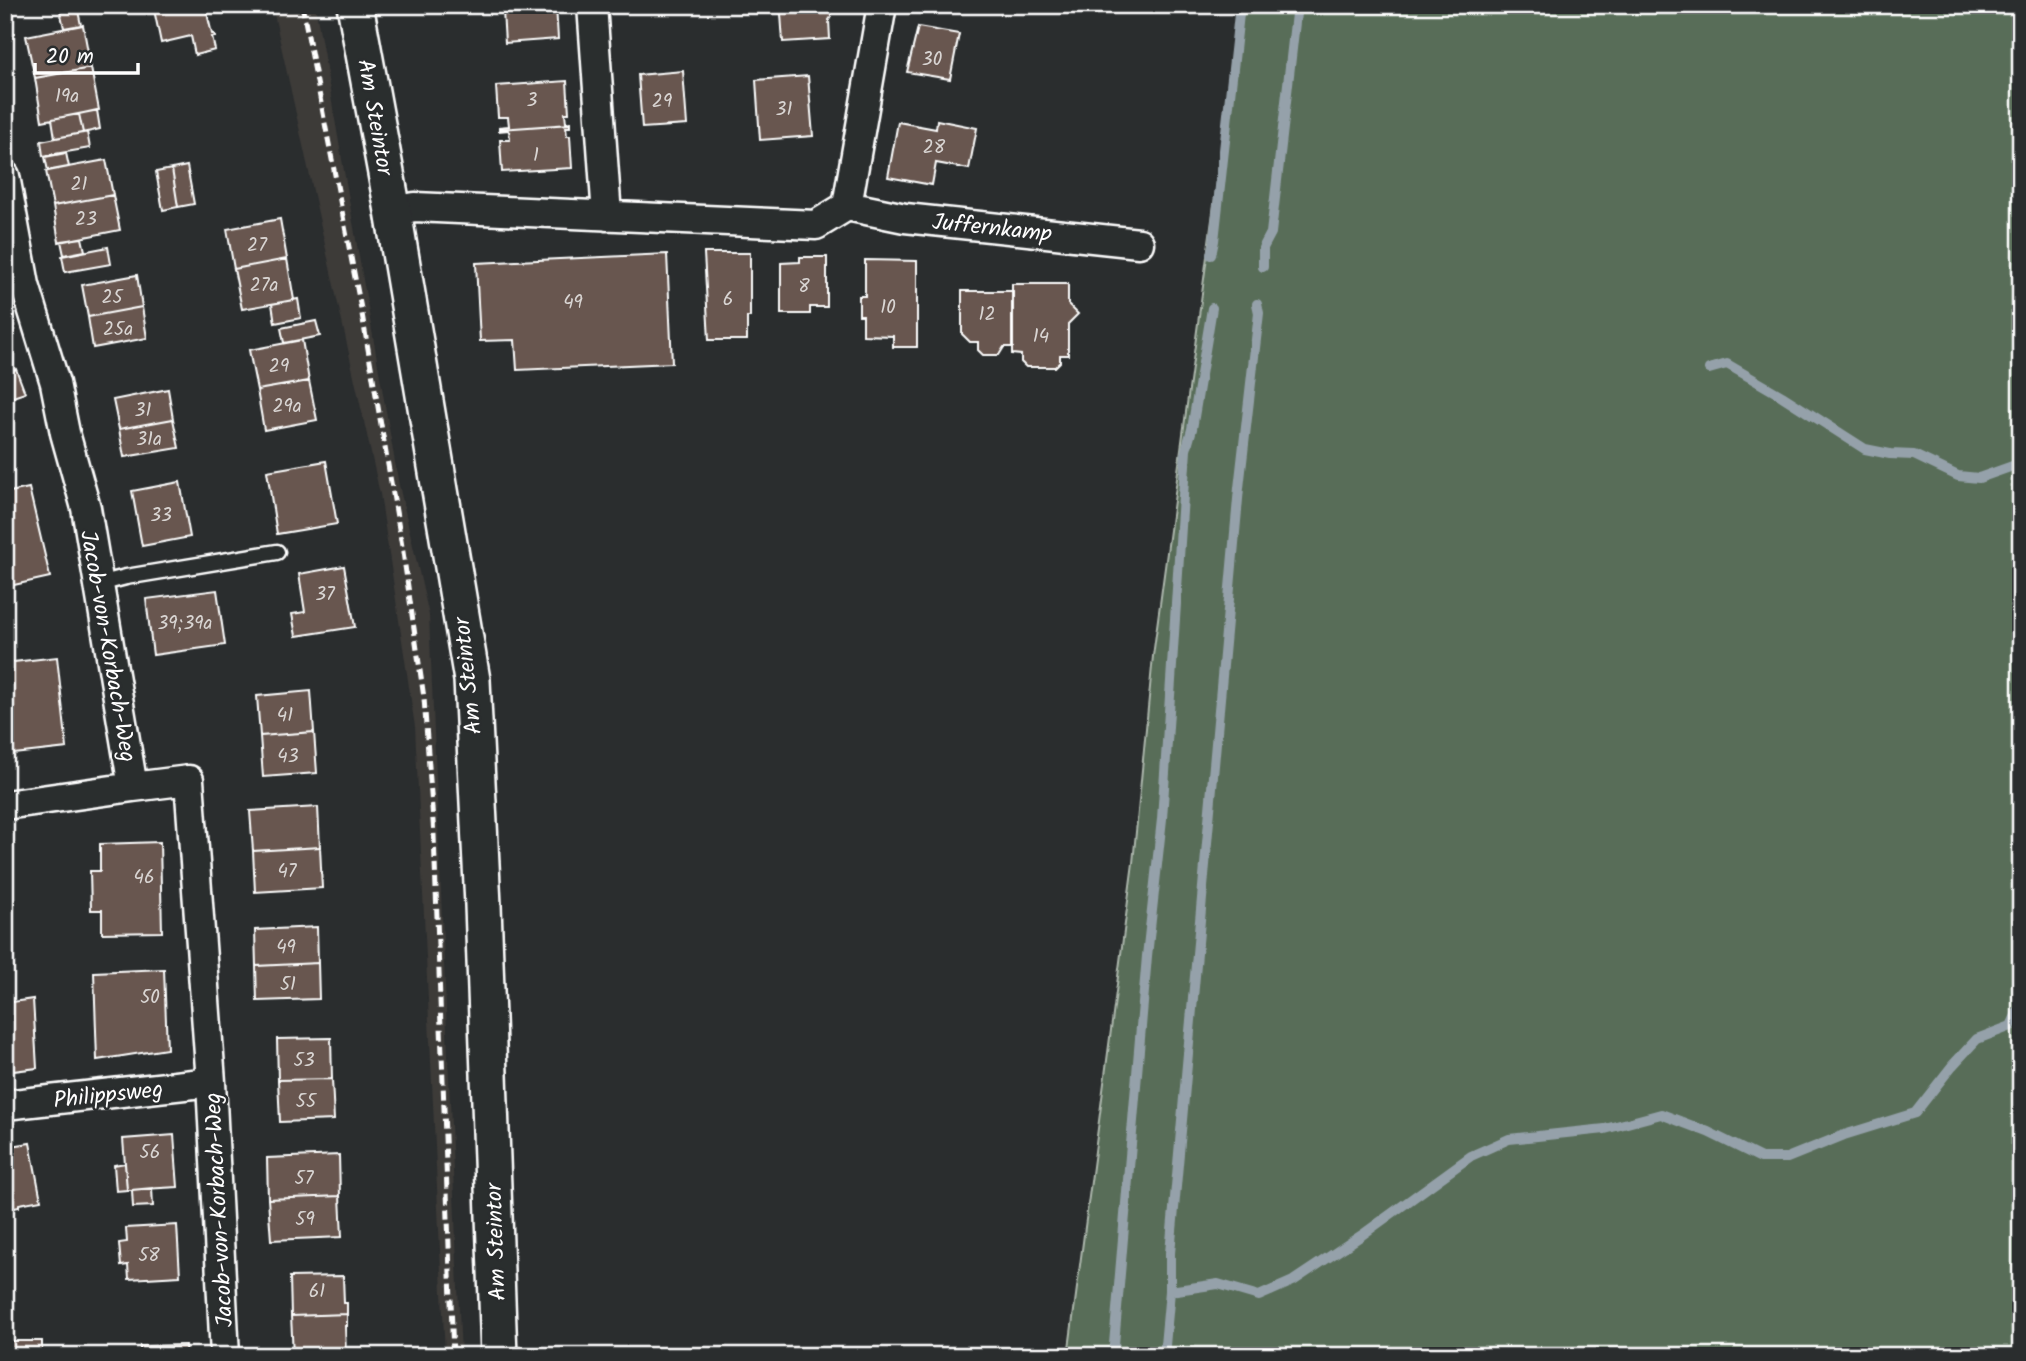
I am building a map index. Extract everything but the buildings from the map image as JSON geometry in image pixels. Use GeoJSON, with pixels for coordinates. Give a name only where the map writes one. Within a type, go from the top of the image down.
{"type":"FeatureCollection","features":[{"type":"Feature","properties":{"kind":"street","name":"Am Steintor"},"geometry":{"type":"LineString","coordinates":[[355,5],[393,211],[472,680],[499,1356]]}},
{"type":"Feature","properties":{"kind":"street"},"geometry":{"type":"LineString","coordinates":[[592,5],[607,216]]}},
{"type":"Feature","properties":{"kind":"street"},"geometry":{"type":"LineString","coordinates":[[393,211],[415,207],[816,225],[847,206],[882,5]]}},
{"type":"Feature","properties":{"kind":"street","name":"Jacob-von-Korbach-Weg"},"geometry":{"type":"LineString","coordinates":[[5,176],[15,289],[55,383],[65,433],[86,508],[133,787],[189,780],[211,1082],[225,1356]]}},
{"type":"Feature","properties":{"kind":"street","name":"Juffernkamp"},"geometry":{"type":"LineString","coordinates":[[847,206],[905,218],[1139,243]]}},
{"type":"Feature","properties":{"kind":"street"},"geometry":{"type":"LineString","coordinates":[[5,804],[133,787]]}},
{"type":"Feature","properties":{"kind":"street","name":"Philippsweg"},"geometry":{"type":"LineString","coordinates":[[5,1105],[211,1082]]}},
{"type":"Feature","properties":{"kind":"lane"},"geometry":{"type":"LineString","coordinates":[[99,584],[126,577],[277,552]]}},
{"type":"Feature","properties":{"kind":"shaded area"},"geometry":{"type":"Polygon","coordinates":[[[272,5],[315,5],[399,485],[429,615],[461,1356],[445,1356],[415,727],[380,494],[272,5]]]}},
{"type":"Feature","properties":{"kind":"green space"},"geometry":{"type":"Polygon","coordinates":[[[1241,5],[2021,5],[2021,1356],[1068,1356],[1133,863],[1153,656],[1241,5]]]}},
{"type":"Feature","properties":{"kind":"waterway"},"geometry":{"type":"LineString","coordinates":[[1211,255],[1240,5]]}},
{"type":"Feature","properties":{"kind":"waterway"},"geometry":{"type":"LineString","coordinates":[[1263,267],[1263,248],[1271,233],[1297,5]]}},
{"type":"Feature","properties":{"kind":"waterway"},"geometry":{"type":"LineString","coordinates":[[1164,1356],[1170,1291],[1170,1253],[1239,488],[1259,313],[1257,304]]}},
{"type":"Feature","properties":{"kind":"waterway"},"geometry":{"type":"LineString","coordinates":[[1113,1356],[1147,956],[1162,819],[1186,450],[1192,429],[1212,308]]}},
{"type":"Feature","properties":{"kind":"waterway"},"geometry":{"type":"LineString","coordinates":[[1709,369],[1727,364],[1865,449],[1914,455],[1958,476],[1979,478],[2021,463]]}},
{"type":"Feature","properties":{"kind":"waterway"},"geometry":{"type":"LineString","coordinates":[[1170,1291],[1218,1284],[1259,1296],[1293,1281],[1471,1156],[1509,1139],[1605,1129],[1661,1114],[1708,1132],[1761,1158],[1787,1158],[1844,1135],[1915,1113],[1977,1039],[2011,1026],[2021,1005]]}},
{"type":"Feature","properties":{"kind":"railway"},"geometry":{"type":"LineString","coordinates":[[302,5],[362,314],[403,552],[424,698],[434,835],[453,1356]]}}]}
